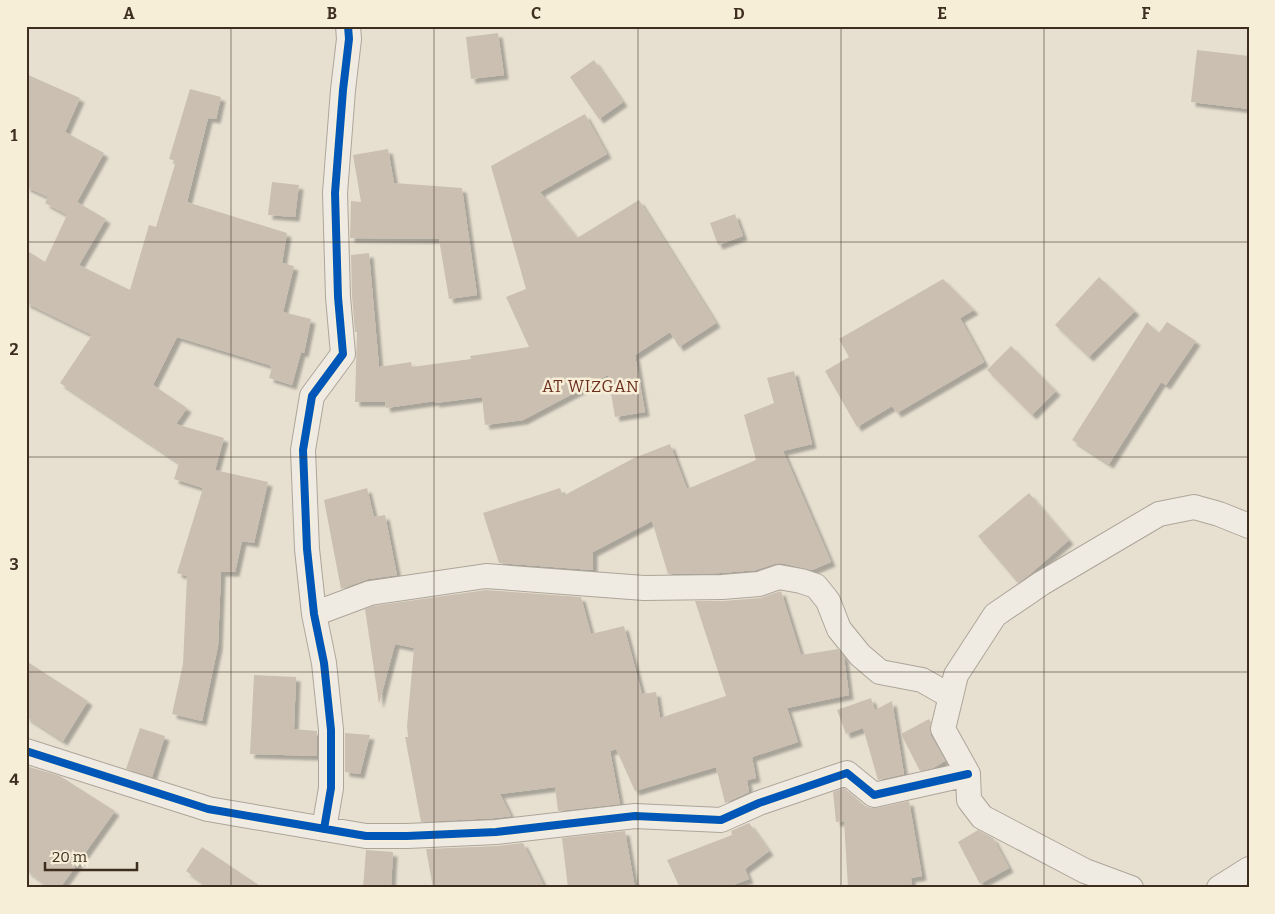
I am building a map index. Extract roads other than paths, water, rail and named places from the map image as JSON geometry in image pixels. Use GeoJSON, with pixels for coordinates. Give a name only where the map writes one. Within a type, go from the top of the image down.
{"type":"FeatureCollection","features":[{"type":"Feature","properties":{"kind":"street"},"geometry":{"type":"LineString","coordinates":[[324,829],[331,788],[331,730],[324,663],[314,614],[307,550],[303,450],[312,396],[343,354],[338,297],[335,193],[349,39],[348,26]]}},
{"type":"Feature","properties":{"kind":"street"},"geometry":{"type":"LineString","coordinates":[[1131,888],[1085,871],[982,817],[969,800],[968,774],[943,729],[956,675],[995,616],[1042,584],[1159,514],[1194,508],[1219,514],[1249,526]]}},
{"type":"Feature","properties":{"kind":"street"},"geometry":{"type":"LineString","coordinates":[[314,614],[370,593],[486,576],[644,588],[750,585],[779,577],[816,586],[828,600],[839,629],[860,655],[880,672],[922,680],[950,696]]}},
{"type":"Feature","properties":{"kind":"street"},"geometry":{"type":"LineString","coordinates":[[26,751],[208,809],[366,836],[496,832],[635,816],[721,820],[759,803],[847,773],[874,795],[968,774]]}},
{"type":"Feature","properties":{"kind":"street"},"geometry":{"type":"LineString","coordinates":[[1219,888],[1249,869]]}},
{"type":"Feature","properties":{"kind":"district","name":"AT WIZGAN"},"geometry":{"type":"Point","coordinates":[591,386]}}]}
